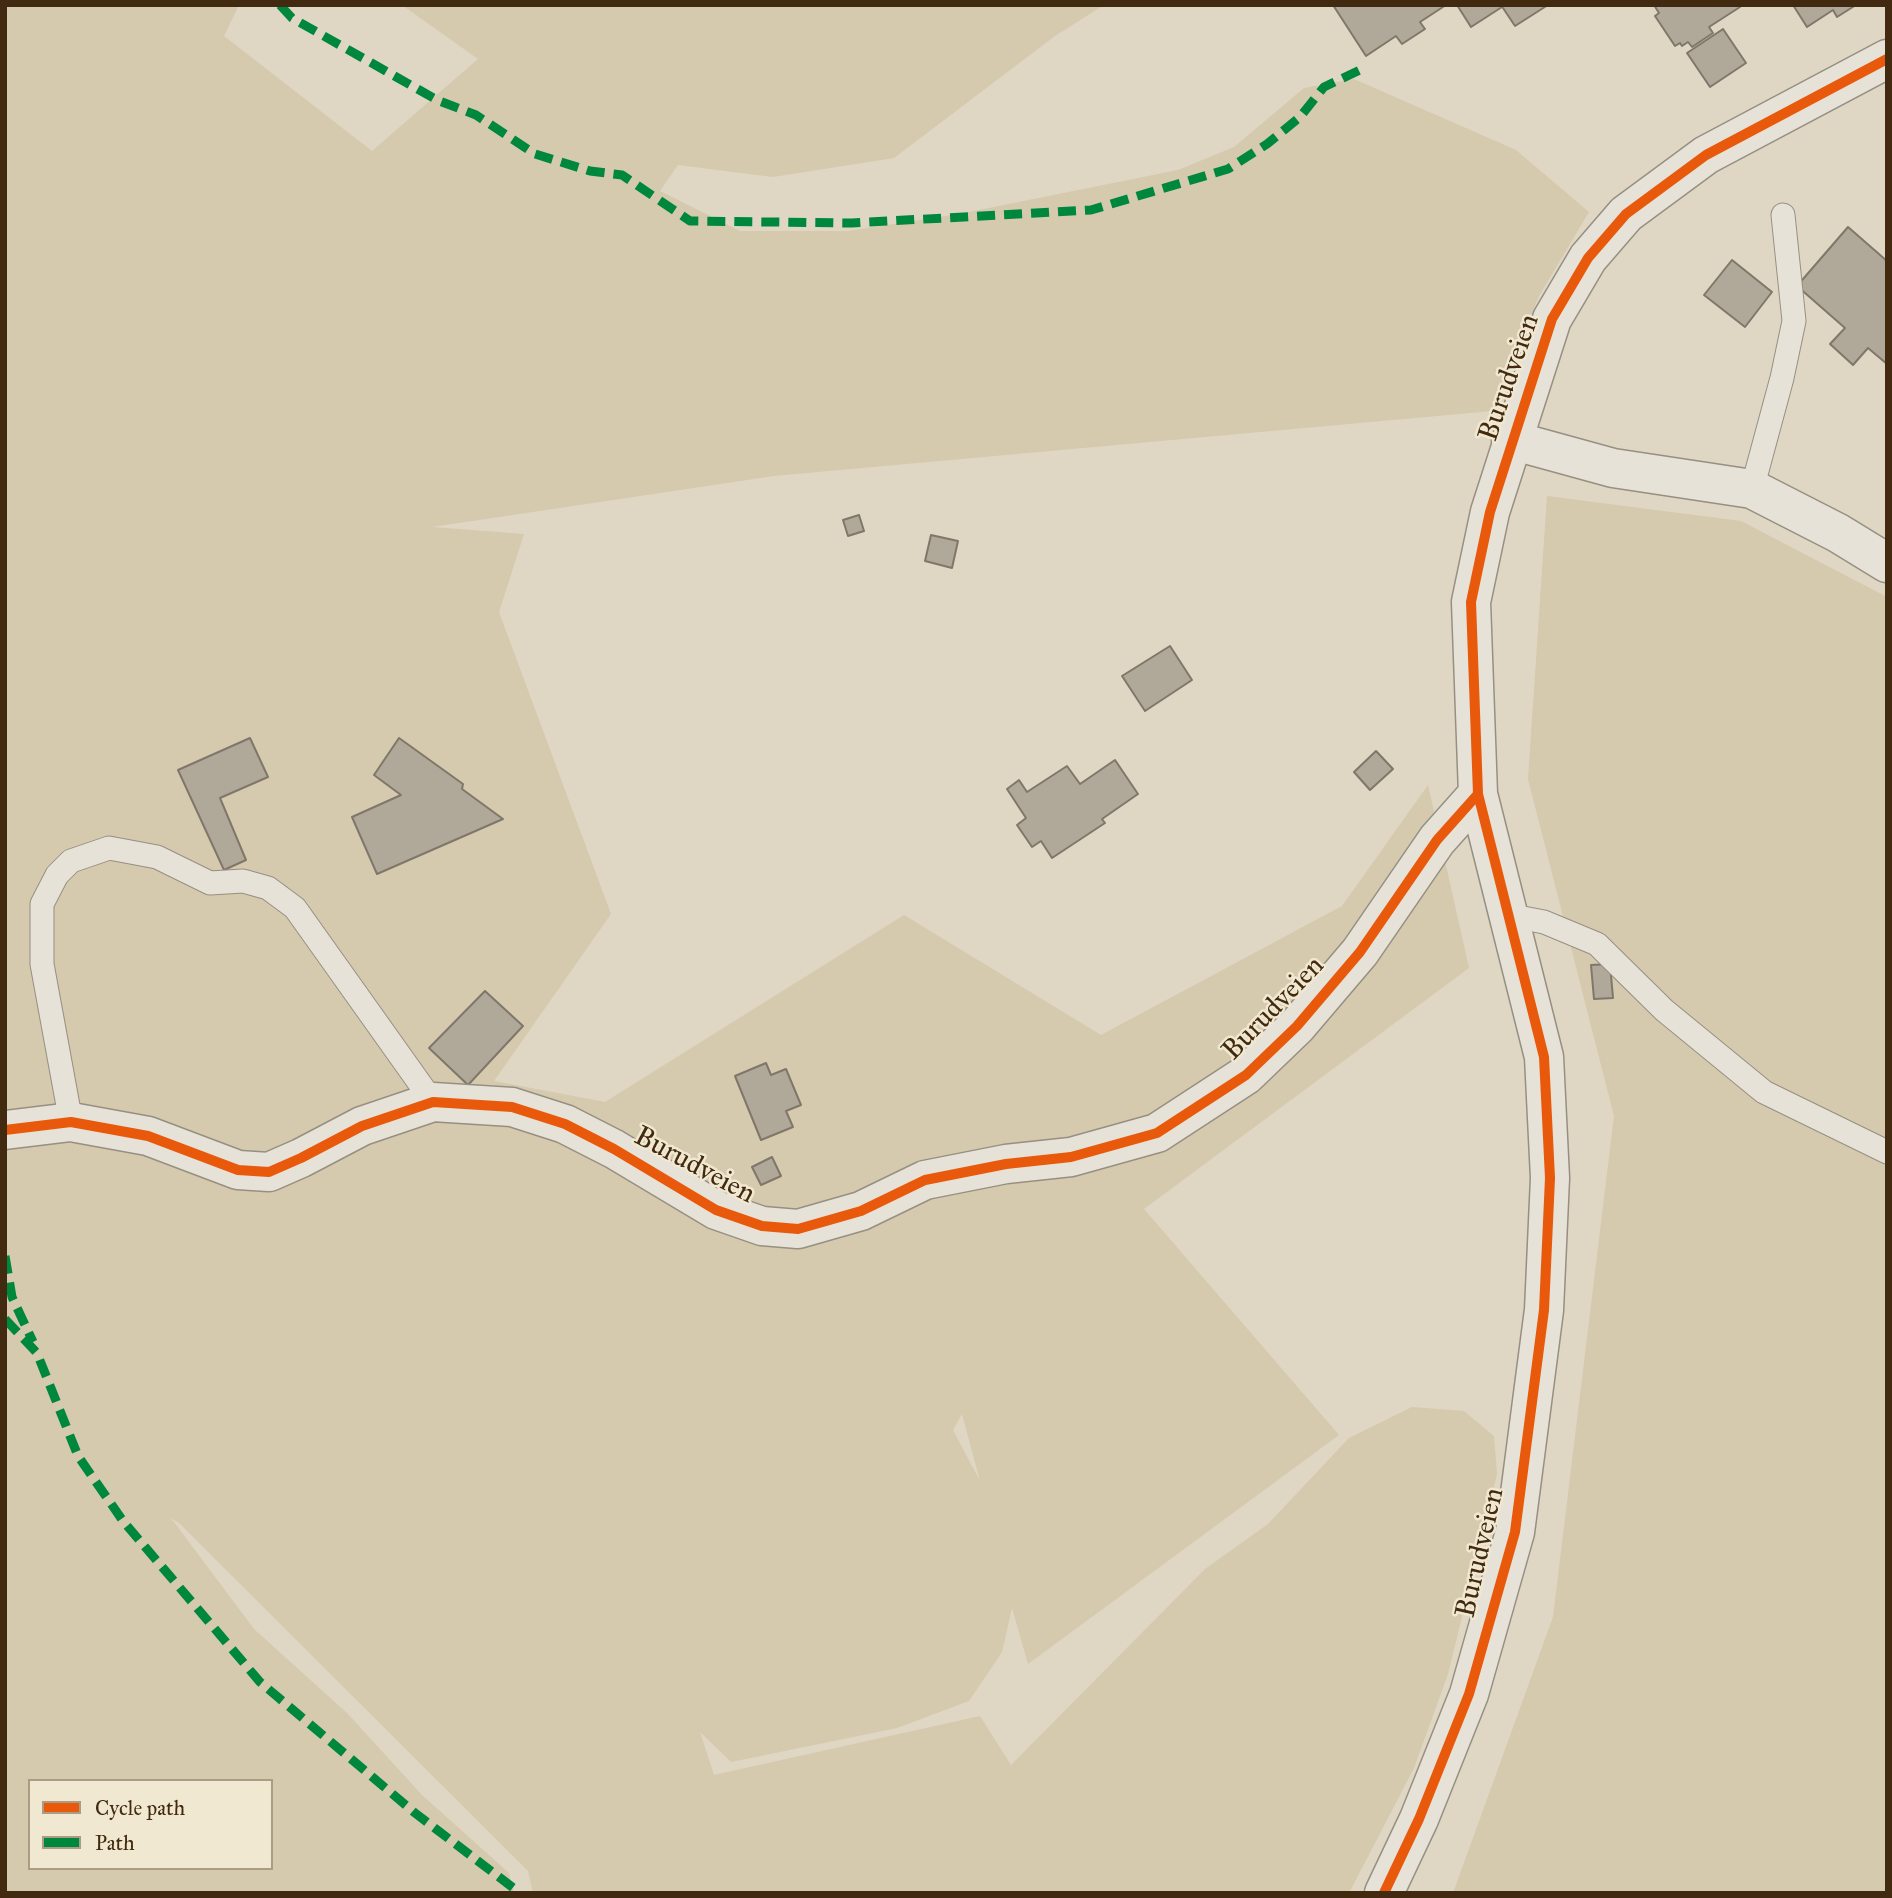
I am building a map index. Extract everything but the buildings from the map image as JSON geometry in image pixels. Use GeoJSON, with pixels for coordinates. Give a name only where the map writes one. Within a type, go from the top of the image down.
{"type":"FeatureCollection","features":[{"type":"Feature","properties":{"kind":"street","name":"Burudveien"},"geometry":{"type":"LineString","coordinates":[[1384,1893],[1419,1819],[1469,1694],[1515,1532],[1544,1310],[1550,1178],[1544,1057],[1478,794],[1471,602],[1490,512],[1552,319],[1588,258],[1626,214],[1706,155],[1887,59]]}},
{"type":"Feature","properties":{"kind":"street"},"geometry":{"type":"LineString","coordinates":[[1511,440],[1613,468],[1752,489],[1838,533],[1887,563]]}},
{"type":"Feature","properties":{"kind":"street","name":"Burudveien"},"geometry":{"type":"LineString","coordinates":[[5,1130],[71,1122],[148,1136],[238,1170],[269,1172],[362,1126],[433,1102],[512,1107],[565,1124],[614,1149],[716,1210],[762,1226],[798,1229],[861,1212],[925,1180],[1006,1164],[1071,1157],[1157,1133],[1246,1075],[1297,1026],[1360,952],[1437,840],[1478,794]]}},
{"type":"Feature","properties":{"kind":"lane"},"geometry":{"type":"LineString","coordinates":[[1752,489],[1783,378],[1794,321],[1783,215]]}},
{"type":"Feature","properties":{"kind":"lane"},"geometry":{"type":"LineString","coordinates":[[71,1122],[42,964],[42,904],[57,874],[71,861],[109,848],[157,857],[210,883],[243,881],[268,888],[295,908],[433,1102]]}},
{"type":"Feature","properties":{"kind":"lane"},"geometry":{"type":"LineString","coordinates":[[1507,915],[1544,922],[1597,944],[1664,1010],[1764,1092],[1887,1152]]}},
{"type":"Feature","properties":{"kind":"shaded area"},"geometry":{"type":"Polygon","coordinates":[[[5,5],[239,5],[224,36],[372,151],[478,59],[402,5],[1104,5],[1055,36],[894,158],[773,177],[678,165],[660,191],[740,231],[848,231],[959,214],[1178,170],[1234,147],[1304,88],[1354,79],[1516,150],[1589,212],[1539,296],[1492,411],[774,476],[432,527],[524,534],[499,612],[611,914],[494,1081],[605,1102],[904,915],[1101,1035],[1342,906],[1428,785],[1469,968],[1144,1209],[1339,1435],[1028,1664],[1012,1608],[1002,1652],[969,1701],[897,1728],[731,1762],[700,1732],[714,1775],[980,1716],[1011,1765],[1205,1569],[1268,1524],[1349,1438],[1412,1407],[1464,1411],[1494,1436],[1497,1474],[1448,1674],[1414,1768],[1349,1893],[533,1893],[528,1871],[171,1518],[254,1629],[348,1714],[422,1795],[509,1873],[514,1893],[5,1893],[5,5]],[[962,1414],[953,1430],[980,1481],[962,1414]]]}},
{"type":"Feature","properties":{"kind":"shaded area"},"geometry":{"type":"Polygon","coordinates":[[[1547,496],[1741,521],[1887,597],[1887,1893],[1453,1893],[1553,1617],[1614,1116],[1528,779],[1547,496]]]}},
{"type":"Feature","properties":{"kind":"marked path"},"geometry":{"type":"LineString","coordinates":[[280,5],[292,18],[437,100],[476,115],[535,154],[590,171],[622,175],[690,221],[852,223],[1091,210],[1228,169],[1267,144],[1300,117],[1324,87],[1362,69]]}},
{"type":"Feature","properties":{"kind":"marked path"},"geometry":{"type":"LineString","coordinates":[[5,1256],[12,1297],[33,1342]]}},
{"type":"Feature","properties":{"kind":"marked path"},"geometry":{"type":"LineString","coordinates":[[5,1319],[37,1353],[78,1456],[123,1521],[260,1682],[415,1813],[520,1893]]}},
{"type":"Feature","properties":{"kind":"cycle path"},"geometry":{"type":"LineString","coordinates":[[1384,1893],[1419,1819],[1469,1694],[1515,1532],[1544,1310],[1550,1178],[1544,1057],[1478,794],[1471,602],[1490,512],[1552,319],[1588,258],[1626,214],[1706,155],[1887,59]]}},
{"type":"Feature","properties":{"kind":"cycle path"},"geometry":{"type":"LineString","coordinates":[[5,1130],[71,1122],[148,1136],[238,1170],[269,1172],[362,1126],[433,1102],[512,1107],[565,1124],[614,1149],[716,1210],[762,1226],[798,1229],[861,1211],[925,1180],[1006,1164],[1071,1157],[1157,1133],[1246,1075],[1297,1026],[1360,952],[1437,840],[1478,794]]}}]}
